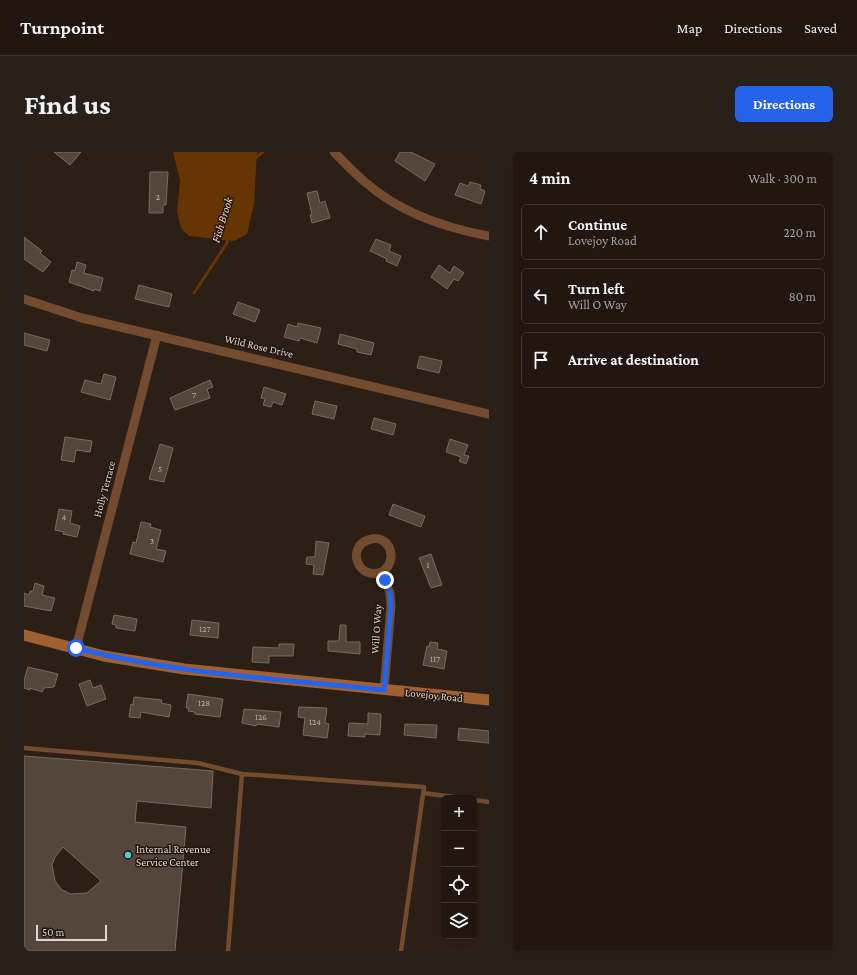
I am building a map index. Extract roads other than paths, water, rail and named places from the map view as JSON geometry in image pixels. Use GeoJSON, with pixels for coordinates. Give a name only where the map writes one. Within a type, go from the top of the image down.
{"type":"FeatureCollection","features":[{"type":"Feature","properties":{"kind":"main road","name":"Lovejoy Road"},"geometry":{"type":"LineString","coordinates":[[24,635],[130,661],[184,669],[489,700]]}},
{"type":"Feature","properties":{"kind":"street"},"geometry":{"type":"LineString","coordinates":[[334,152],[366,183],[395,203],[424,218],[462,231],[489,236]]}},
{"type":"Feature","properties":{"kind":"street","name":"Wild Rose Drive"},"geometry":{"type":"LineString","coordinates":[[24,299],[82,318],[489,414]]}},
{"type":"Feature","properties":{"kind":"street","name":"Holly Terrace"},"geometry":{"type":"LineString","coordinates":[[76,648],[157,335]]}},
{"type":"Feature","properties":{"kind":"street","name":"Will O Way"},"geometry":{"type":"LineString","coordinates":[[382,572],[390,593],[391,606],[384,690]]}},
{"type":"Feature","properties":{"kind":"lane"},"geometry":{"type":"LineString","coordinates":[[24,748],[198,762],[242,774],[424,787],[401,951]]}},
{"type":"Feature","properties":{"kind":"lane"},"geometry":{"type":"LineString","coordinates":[[228,951],[242,774]]}},
{"type":"Feature","properties":{"kind":"lane"},"geometry":{"type":"LineString","coordinates":[[423,793],[441,795]]}},
{"type":"Feature","properties":{"kind":"lane"},"geometry":{"type":"LineString","coordinates":[[477,800],[489,802]]}},
{"type":"Feature","properties":{"kind":"water"},"geometry":{"type":"Polygon","coordinates":[[[173,152],[257,152],[254,204],[247,234],[234,241],[189,236],[181,228],[177,212],[180,180],[173,152]]]}},
{"type":"Feature","properties":{"kind":"waterway","name":"Fish Brook"},"geometry":{"type":"LineString","coordinates":[[255,158],[263,152]]}},
{"type":"Feature","properties":{"kind":"waterway","name":"Fish Brook"},"geometry":{"type":"LineString","coordinates":[[194,293],[227,243],[228,238]]}},
{"type":"Feature","properties":{"kind":"place","name":"Internal Revenue Service Center"},"geometry":{"type":"Point","coordinates":[128,855]}}]}
